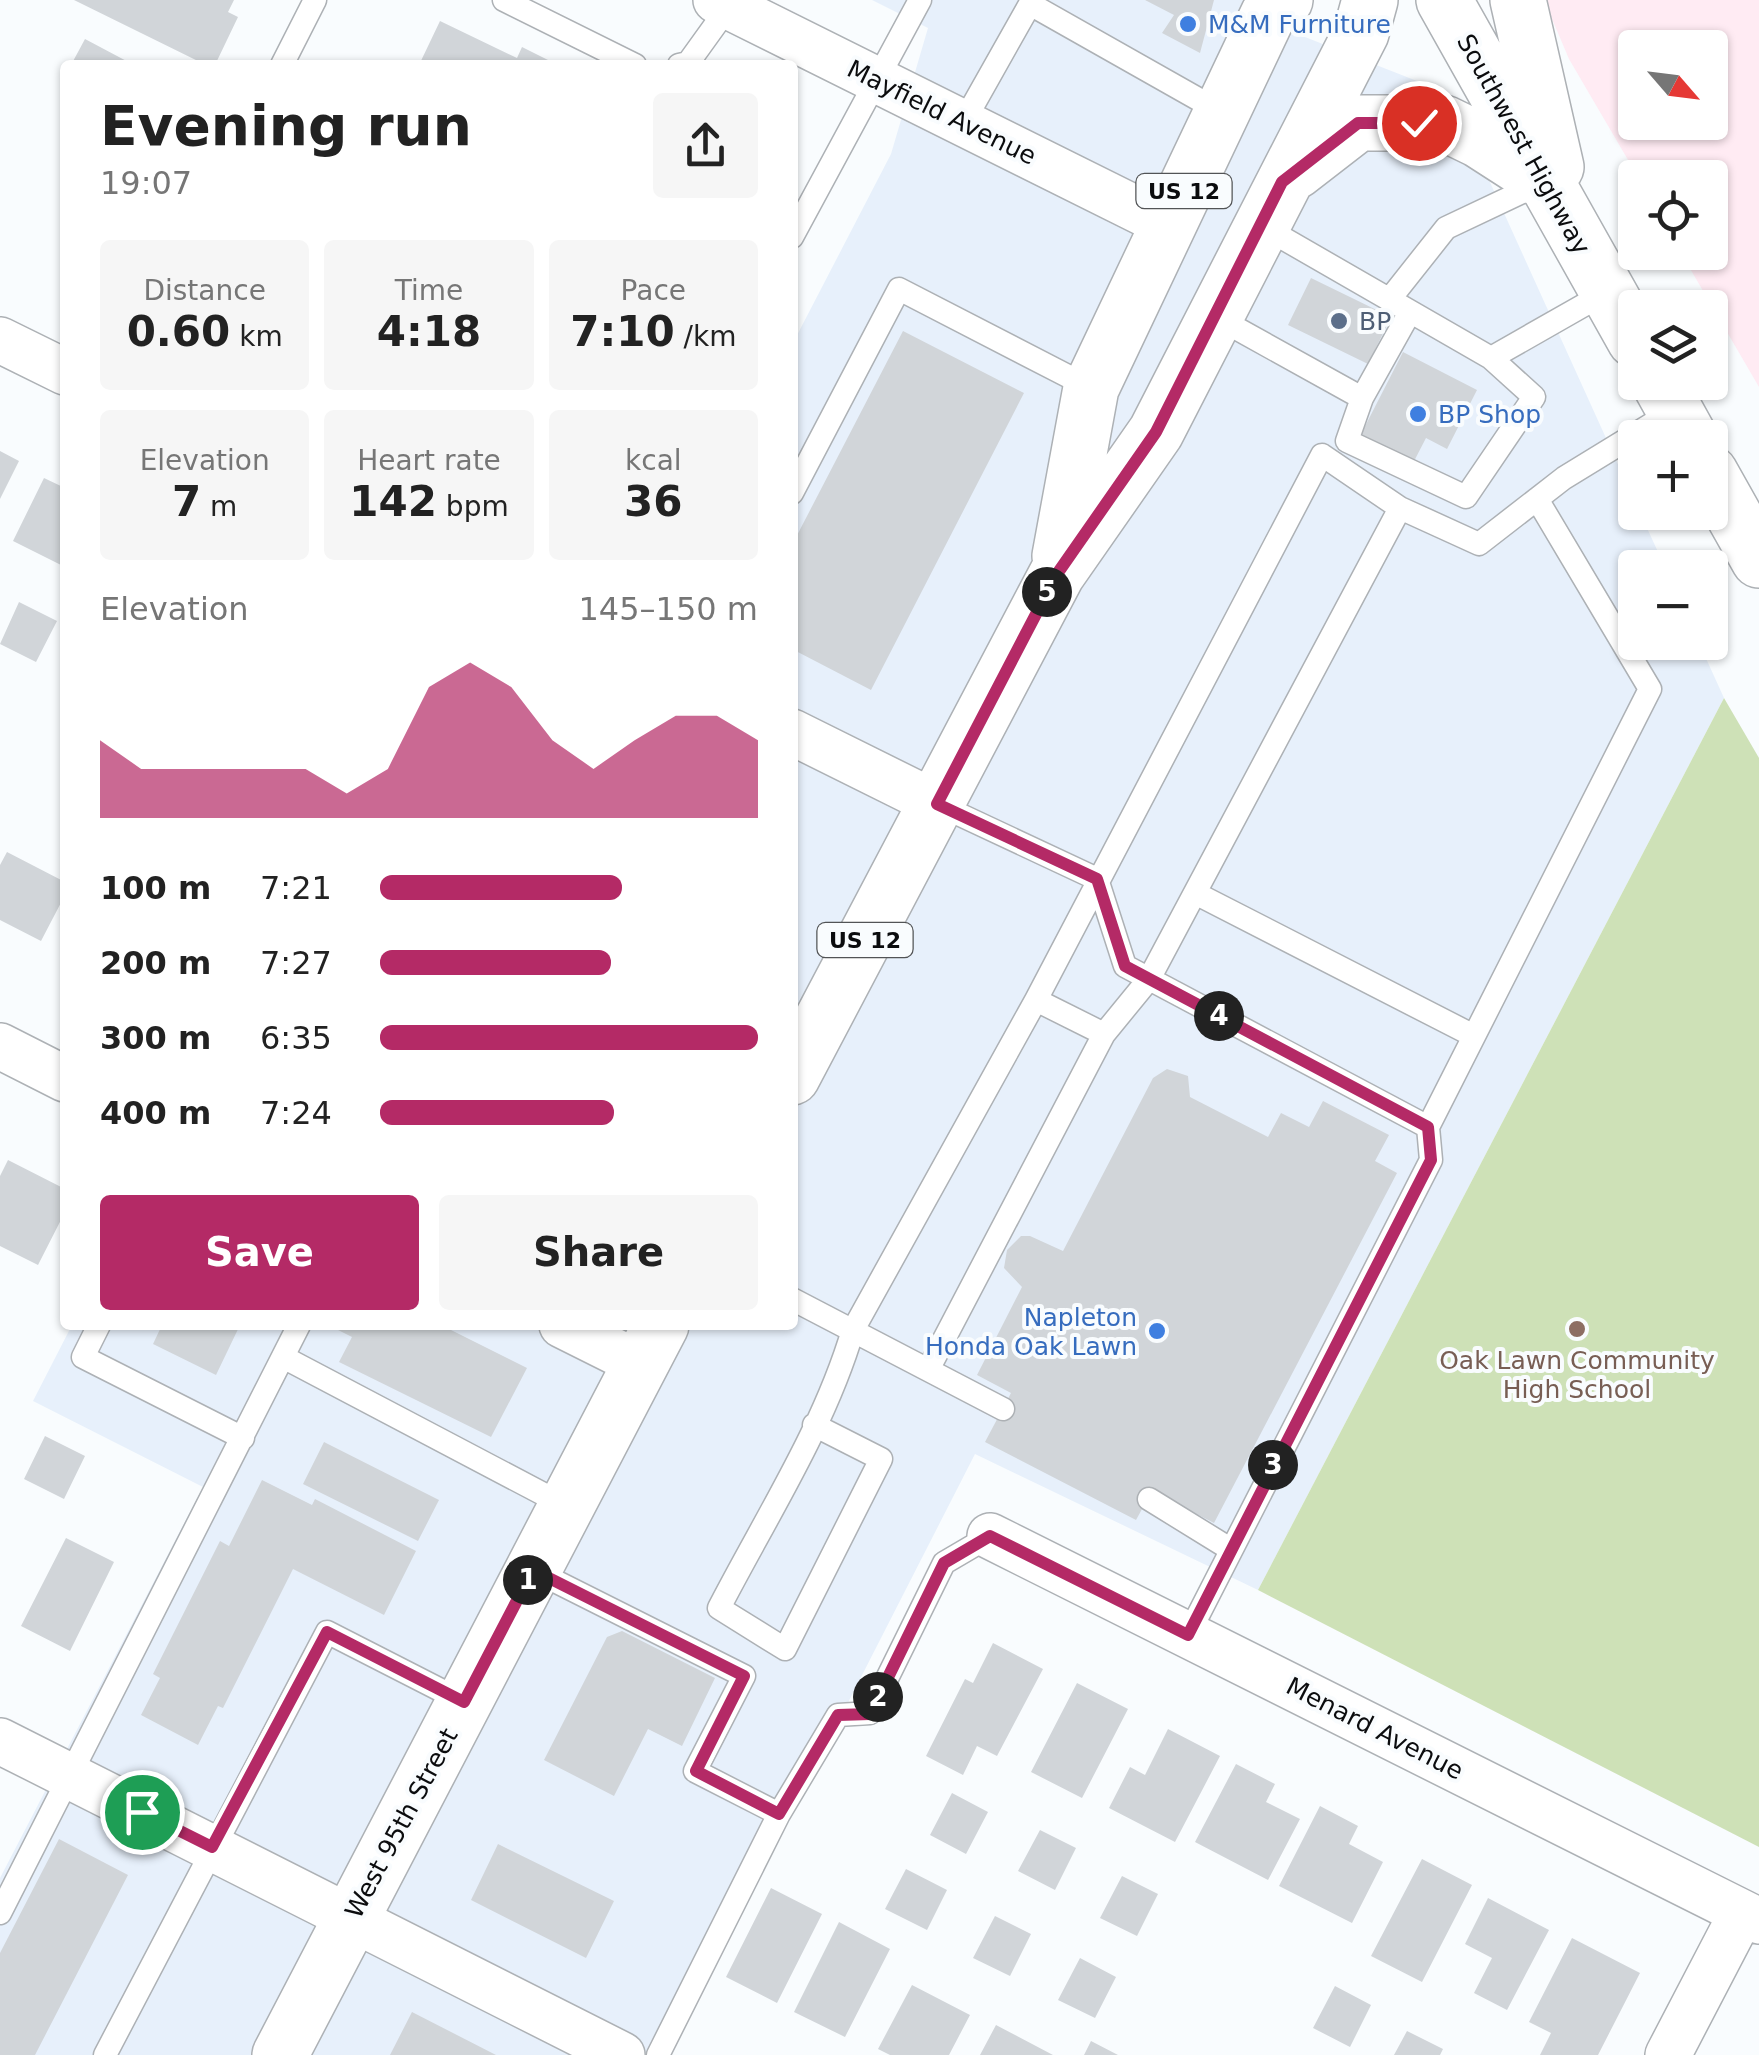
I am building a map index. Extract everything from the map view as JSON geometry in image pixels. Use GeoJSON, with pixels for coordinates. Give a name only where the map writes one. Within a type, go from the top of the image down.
{"type":"FeatureCollection","features":[{"type":"Feature","properties":{"kind":"main road","name":"US 12"},"geometry":{"type":"LineString","coordinates":[[798,1066],[1057,574],[1156,432],[1271,203],[1362,34],[1370,0]]}},
{"type":"Feature","properties":{"kind":"main road","name":"Southwest Highway"},"geometry":{"type":"LineString","coordinates":[[1444,0],[1618,311]]}},
{"type":"Feature","properties":{"kind":"main road"},"geometry":{"type":"LineString","coordinates":[[1518,0],[1570,228]]}},
{"type":"Feature","properties":{"kind":"main road","name":"US 12"},"geometry":{"type":"LineString","coordinates":[[1057,574],[1091,388],[1275,5]]}},
{"type":"Feature","properties":{"kind":"main road"},"geometry":{"type":"LineString","coordinates":[[1271,203],[1358,123],[1444,123],[1480,140],[1544,181]]}},
{"type":"Feature","properties":{"kind":"main road"},"geometry":{"type":"LineString","coordinates":[[1728,505],[1759,560]]}},
{"type":"Feature","properties":{"kind":"main road","name":"West 95th Street"},"geometry":{"type":"LineString","coordinates":[[280,2055],[650,1344]]}},
{"type":"Feature","properties":{"kind":"street","name":"Mayfield Avenue"},"geometry":{"type":"LineString","coordinates":[[722,3],[1168,225]]}},
{"type":"Feature","properties":{"kind":"street"},"geometry":{"type":"LineString","coordinates":[[0,340],[60,370]]}},
{"type":"Feature","properties":{"kind":"street"},"geometry":{"type":"LineString","coordinates":[[798,735],[937,804]]}},
{"type":"Feature","properties":{"kind":"street"},"geometry":{"type":"LineString","coordinates":[[0,1046],[60,1076]]}},
{"type":"Feature","properties":{"kind":"street"},"geometry":{"type":"LineString","coordinates":[[585,1330],[650,1344]]}},
{"type":"Feature","properties":{"kind":"street","name":"Menard Avenue"},"geometry":{"type":"LineString","coordinates":[[990,1536],[1750,1917]]}},
{"type":"Feature","properties":{"kind":"street"},"geometry":{"type":"LineString","coordinates":[[0,1741],[622,2055]]}},
{"type":"Feature","properties":{"kind":"street"},"geometry":{"type":"LineString","coordinates":[[1668,2055],[1750,1917]]}},
{"type":"Feature","properties":{"kind":"lane"},"geometry":{"type":"LineString","coordinates":[[285,60],[315,0]]}},
{"type":"Feature","properties":{"kind":"lane"},"geometry":{"type":"LineString","coordinates":[[504,0],[624,60]]}},
{"type":"Feature","properties":{"kind":"lane"},"geometry":{"type":"LineString","coordinates":[[798,226],[920,0]]}},
{"type":"Feature","properties":{"kind":"lane"},"geometry":{"type":"LineString","coordinates":[[963,123],[1031,2],[1222,112]]}},
{"type":"Feature","properties":{"kind":"lane"},"geometry":{"type":"LineString","coordinates":[[689,60],[722,3]]}},
{"type":"Feature","properties":{"kind":"lane"},"geometry":{"type":"LineString","coordinates":[[1271,203],[1400,306],[1491,358],[1534,397],[1466,497],[1347,441],[1400,306],[1446,228],[1544,181]]}},
{"type":"Feature","properties":{"kind":"lane"},"geometry":{"type":"LineString","coordinates":[[798,482],[899,289],[1091,388]]}},
{"type":"Feature","properties":{"kind":"lane"},"geometry":{"type":"LineString","coordinates":[[1491,358],[1607,292]]}},
{"type":"Feature","properties":{"kind":"lane"},"geometry":{"type":"LineString","coordinates":[[1214,316],[1362,398]]}},
{"type":"Feature","properties":{"kind":"lane"},"geometry":{"type":"LineString","coordinates":[[814,1425],[882,1458],[786,1649],[719,1608],[814,1425],[837,1382],[852,1330],[1036,1000],[1322,455],[1400,508],[1480,544],[1536,500],[1675,410]]}},
{"type":"Feature","properties":{"kind":"lane"},"geometry":{"type":"LineString","coordinates":[[1188,1635],[1431,1160],[1428,1127],[1650,690],[1536,500]]}},
{"type":"Feature","properties":{"kind":"lane"},"geometry":{"type":"LineString","coordinates":[[930,1368],[1104,1034],[1149,980],[1400,508]]}},
{"type":"Feature","properties":{"kind":"lane"},"geometry":{"type":"LineString","coordinates":[[937,804],[1097,879],[1125,966],[1428,1127]]}},
{"type":"Feature","properties":{"kind":"lane"},"geometry":{"type":"LineString","coordinates":[[1194,893],[1474,1036]]}},
{"type":"Feature","properties":{"kind":"lane"},"geometry":{"type":"LineString","coordinates":[[1036,1000],[1104,1034]]}},
{"type":"Feature","properties":{"kind":"lane"},"geometry":{"type":"LineString","coordinates":[[798,1302],[1003,1409]]}},
{"type":"Feature","properties":{"kind":"lane"},"geometry":{"type":"LineString","coordinates":[[98,1330],[84,1357],[242,1438]]}},
{"type":"Feature","properties":{"kind":"lane"},"geometry":{"type":"LineString","coordinates":[[0,1913],[297,1330]]}},
{"type":"Feature","properties":{"kind":"lane"},"geometry":{"type":"LineString","coordinates":[[283,1357],[566,1506]]}},
{"type":"Feature","properties":{"kind":"lane"},"geometry":{"type":"LineString","coordinates":[[1149,1499],[1230,1549]]}},
{"type":"Feature","properties":{"kind":"lane"},"geometry":{"type":"LineString","coordinates":[[658,2055],[779,1814],[838,1715],[870,1714],[944,1563],[990,1536]]}},
{"type":"Feature","properties":{"kind":"lane"},"geometry":{"type":"LineString","coordinates":[[533,1570],[744,1676],[696,1771],[779,1814]]}},
{"type":"Feature","properties":{"kind":"lane"},"geometry":{"type":"LineString","coordinates":[[105,2055],[327,1632],[464,1702]]}},
{"type":"Feature","properties":{"kind":"shaded area"},"geometry":{"type":"Polygon","coordinates":[[[872,0],[1244,0],[1244,13],[1450,94],[1618,465],[1618,530],[1648,530],[1657,550],[1618,550],[1618,660],[1707,660],[1724,698],[1258,1590],[975,1454],[668,2055],[0,2055],[0,1878],[203,1487],[33,1401],[69,1330],[798,1330],[798,333],[891,154],[928,28],[872,0]]]}},
{"type":"Feature","properties":{"kind":"shaded area"},"geometry":{"type":"Polygon","coordinates":[[[1544,0],[1759,0],[1759,387],[1728,334],[1728,290],[1703,290],[1691,270],[1728,270],[1728,160],[1628,160],[1569,59],[1544,0]]]}},
{"type":"Feature","properties":{"kind":"green space","name":"Oak Lawn Community High School"},"geometry":{"type":"Polygon","coordinates":[[[1724,698],[1759,758],[1759,1847],[1258,1590],[1724,698]]]}},
{"type":"Feature","properties":{"kind":"building"},"geometry":{"type":"Polygon","coordinates":[[[74,0],[234,0],[228,12],[238,17],[217,60],[196,60],[74,0]]]}},
{"type":"Feature","properties":{"kind":"building","name":"M&M Furniture"},"geometry":{"type":"Polygon","coordinates":[[[1145,0],[1214,0],[1200,53],[1162,33],[1174,15],[1145,0]]]}},
{"type":"Feature","properties":{"kind":"building"},"geometry":{"type":"Polygon","coordinates":[[[440,21],[517,58],[522,47],[548,60],[421,60],[440,21]]]}},
{"type":"Feature","properties":{"kind":"building"},"geometry":{"type":"Polygon","coordinates":[[[85,39],[125,60],[74,60],[85,39]]]}},
{"type":"Feature","properties":{"kind":"building","name":"BP"},"geometry":{"type":"Polygon","coordinates":[[[1311,278],[1391,317],[1368,364],[1288,325],[1311,278]]]}},
{"type":"Feature","properties":{"kind":"building"},"geometry":{"type":"Polygon","coordinates":[[[903,331],[1024,393],[871,690],[798,652],[798,533],[903,331]]]}},
{"type":"Feature","properties":{"kind":"building","name":"BP Shop"},"geometry":{"type":"Polygon","coordinates":[[[1403,352],[1477,390],[1447,449],[1426,438],[1411,467],[1358,440],[1403,352]]]}},
{"type":"Feature","properties":{"kind":"building"},"geometry":{"type":"Polygon","coordinates":[[[0,451],[19,461],[0,499],[0,451]]]}},
{"type":"Feature","properties":{"kind":"building"},"geometry":{"type":"Polygon","coordinates":[[[44,478],[60,486],[60,564],[13,541],[44,478]]]}},
{"type":"Feature","properties":{"kind":"building"},"geometry":{"type":"Polygon","coordinates":[[[19,602],[57,621],[36,662],[0,644],[19,602]]]}},
{"type":"Feature","properties":{"kind":"building"},"geometry":{"type":"Polygon","coordinates":[[[7,852],[60,879],[60,905],[41,941],[0,920],[0,865],[7,852]]]}},
{"type":"Feature","properties":{"kind":"building","name":"Napleton Honda Oak Lawn"},"geometry":{"type":"Polygon","coordinates":[[[1167,1069],[1188,1076],[1190,1097],[1268,1137],[1281,1113],[1309,1127],[1323,1101],[1389,1135],[1375,1161],[1397,1173],[1214,1523],[1152,1491],[1136,1520],[985,1442],[1011,1393],[977,1375],[1022,1287],[1004,1268],[1007,1250],[1021,1236],[1030,1236],[1063,1251],[1153,1078],[1167,1069]]]}},
{"type":"Feature","properties":{"kind":"building"},"geometry":{"type":"Polygon","coordinates":[[[8,1160],[60,1186],[60,1222],[38,1265],[0,1246],[0,1176],[8,1160]]]}},
{"type":"Feature","properties":{"kind":"building"},"geometry":{"type":"Polygon","coordinates":[[[160,1330],[238,1330],[216,1375],[153,1344],[160,1330]]]}},
{"type":"Feature","properties":{"kind":"building"},"geometry":{"type":"Polygon","coordinates":[[[338,1330],[451,1330],[527,1368],[491,1437],[339,1362],[352,1337],[338,1330]]]}},
{"type":"Feature","properties":{"kind":"building"},"geometry":{"type":"Polygon","coordinates":[[[45,1436],[85,1456],[64,1499],[24,1479],[45,1436]]]}},
{"type":"Feature","properties":{"kind":"building"},"geometry":{"type":"Polygon","coordinates":[[[324,1442],[439,1500],[418,1541],[303,1484],[324,1442]]]}},
{"type":"Feature","properties":{"kind":"building"},"geometry":{"type":"Polygon","coordinates":[[[262,1480],[312,1505],[315,1499],[416,1551],[384,1615],[293,1569],[223,1708],[218,1706],[198,1745],[141,1715],[160,1678],[153,1674],[220,1541],[229,1546],[262,1480]]]}},
{"type":"Feature","properties":{"kind":"building"},"geometry":{"type":"Polygon","coordinates":[[[66,1538],[114,1562],[70,1651],[21,1626],[66,1538]]]}},
{"type":"Feature","properties":{"kind":"building"},"geometry":{"type":"Polygon","coordinates":[[[622,1631],[715,1678],[682,1746],[648,1729],[614,1796],[544,1760],[607,1637],[622,1631]]]}},
{"type":"Feature","properties":{"kind":"building"},"geometry":{"type":"Polygon","coordinates":[[[993,1643],[1043,1669],[997,1756],[977,1746],[963,1775],[926,1756],[965,1679],[973,1683],[993,1643]]]}},
{"type":"Feature","properties":{"kind":"building"},"geometry":{"type":"Polygon","coordinates":[[[1077,1683],[1128,1709],[1082,1798],[1031,1772],[1077,1683]]]}},
{"type":"Feature","properties":{"kind":"building"},"geometry":{"type":"Polygon","coordinates":[[[1168,1729],[1220,1756],[1175,1842],[1109,1808],[1130,1767],[1145,1775],[1168,1729]]]}},
{"type":"Feature","properties":{"kind":"building"},"geometry":{"type":"Polygon","coordinates":[[[1236,1764],[1275,1784],[1266,1802],[1300,1819],[1268,1880],[1195,1842],[1236,1764]]]}},
{"type":"Feature","properties":{"kind":"building"},"geometry":{"type":"Polygon","coordinates":[[[952,1793],[988,1812],[966,1854],[930,1835],[952,1793]]]}},
{"type":"Feature","properties":{"kind":"building"},"geometry":{"type":"Polygon","coordinates":[[[1320,1806],[1358,1826],[1349,1844],[1383,1862],[1352,1923],[1279,1886],[1320,1806]]]}},
{"type":"Feature","properties":{"kind":"building"},"geometry":{"type":"Polygon","coordinates":[[[1040,1830],[1076,1848],[1055,1890],[1018,1871],[1040,1830]]]}},
{"type":"Feature","properties":{"kind":"building"},"geometry":{"type":"Polygon","coordinates":[[[59,1839],[128,1875],[35,2055],[0,2055],[0,1953],[59,1839]]]}},
{"type":"Feature","properties":{"kind":"building"},"geometry":{"type":"Polygon","coordinates":[[[498,1844],[614,1901],[586,1958],[471,1900],[498,1844]]]}},
{"type":"Feature","properties":{"kind":"building"},"geometry":{"type":"Polygon","coordinates":[[[1422,1859],[1472,1885],[1422,1982],[1371,1956],[1422,1859]]]}},
{"type":"Feature","properties":{"kind":"building"},"geometry":{"type":"Polygon","coordinates":[[[906,1869],[947,1890],[927,1930],[885,1909],[906,1869]]]}},
{"type":"Feature","properties":{"kind":"building"},"geometry":{"type":"Polygon","coordinates":[[[1122,1876],[1158,1894],[1137,1936],[1100,1918],[1122,1876]]]}},
{"type":"Feature","properties":{"kind":"building"},"geometry":{"type":"Polygon","coordinates":[[[771,1888],[822,1914],[777,2003],[726,1977],[771,1888]]]}},
{"type":"Feature","properties":{"kind":"building"},"geometry":{"type":"Polygon","coordinates":[[[1488,1898],[1549,1930],[1507,2010],[1474,1993],[1492,1958],[1465,1944],[1488,1898]]]}},
{"type":"Feature","properties":{"kind":"building"},"geometry":{"type":"Polygon","coordinates":[[[995,1916],[1031,1934],[1010,1976],[973,1958],[995,1916]]]}},
{"type":"Feature","properties":{"kind":"building"},"geometry":{"type":"Polygon","coordinates":[[[839,1922],[890,1949],[845,2037],[794,2012],[839,1922]]]}},
{"type":"Feature","properties":{"kind":"building"},"geometry":{"type":"Polygon","coordinates":[[[1572,1938],[1640,1973],[1598,2055],[1540,2055],[1551,2033],[1529,2022],[1572,1938]]]}},
{"type":"Feature","properties":{"kind":"building"},"geometry":{"type":"Polygon","coordinates":[[[1080,1958],[1116,1977],[1095,2018],[1058,2000],[1080,1958]]]}},
{"type":"Feature","properties":{"kind":"building"},"geometry":{"type":"Polygon","coordinates":[[[912,1985],[970,2015],[949,2055],[890,2055],[878,2049],[912,1985]]]}},
{"type":"Feature","properties":{"kind":"building"},"geometry":{"type":"Polygon","coordinates":[[[1335,1986],[1371,2005],[1350,2047],[1313,2028],[1335,1986]]]}},
{"type":"Feature","properties":{"kind":"building"},"geometry":{"type":"Polygon","coordinates":[[[412,2012],[496,2055],[390,2055],[412,2012]]]}},
{"type":"Feature","properties":{"kind":"building"},"geometry":{"type":"Polygon","coordinates":[[[996,2025],[1053,2055],[980,2055],[996,2025]]]}},
{"type":"Feature","properties":{"kind":"building"},"geometry":{"type":"Polygon","coordinates":[[[1407,2031],[1443,2049],[1440,2055],[1394,2055],[1407,2031]]]}},
{"type":"Feature","properties":{"kind":"building"},"geometry":{"type":"Polygon","coordinates":[[[1091,2041],[1118,2055],[1084,2055],[1091,2041]]]}},
{"type":"Feature","properties":{"kind":"place","name":"M&M Furniture"},"geometry":{"type":"Point","coordinates":[1188,24]}},
{"type":"Feature","properties":{"kind":"place","name":"BP"},"geometry":{"type":"Point","coordinates":[1339,321]}},
{"type":"Feature","properties":{"kind":"place","name":"BP Shop"},"geometry":{"type":"Point","coordinates":[1418,414]}},
{"type":"Feature","properties":{"kind":"place","name":"Oak Lawn Community High School"},"geometry":{"type":"Point","coordinates":[1577,1329]}},
{"type":"Feature","properties":{"kind":"place","name":"Napleton Honda Oak Lawn"},"geometry":{"type":"Point","coordinates":[1157,1331]}},
{"type":"Feature","properties":{"kind":"route"},"geometry":{"type":"LineString","coordinates":[[142,1812],[212,1847],[327,1632],[464,1702],[533,1570],[744,1676],[696,1771],[779,1814],[838,1715],[870,1714],[944,1563],[990,1536],[1188,1635],[1431,1160],[1428,1127],[1125,966],[1097,879],[937,804],[1057,574],[1156,432],[1282,182],[1358,123],[1419,123]]}}]}
